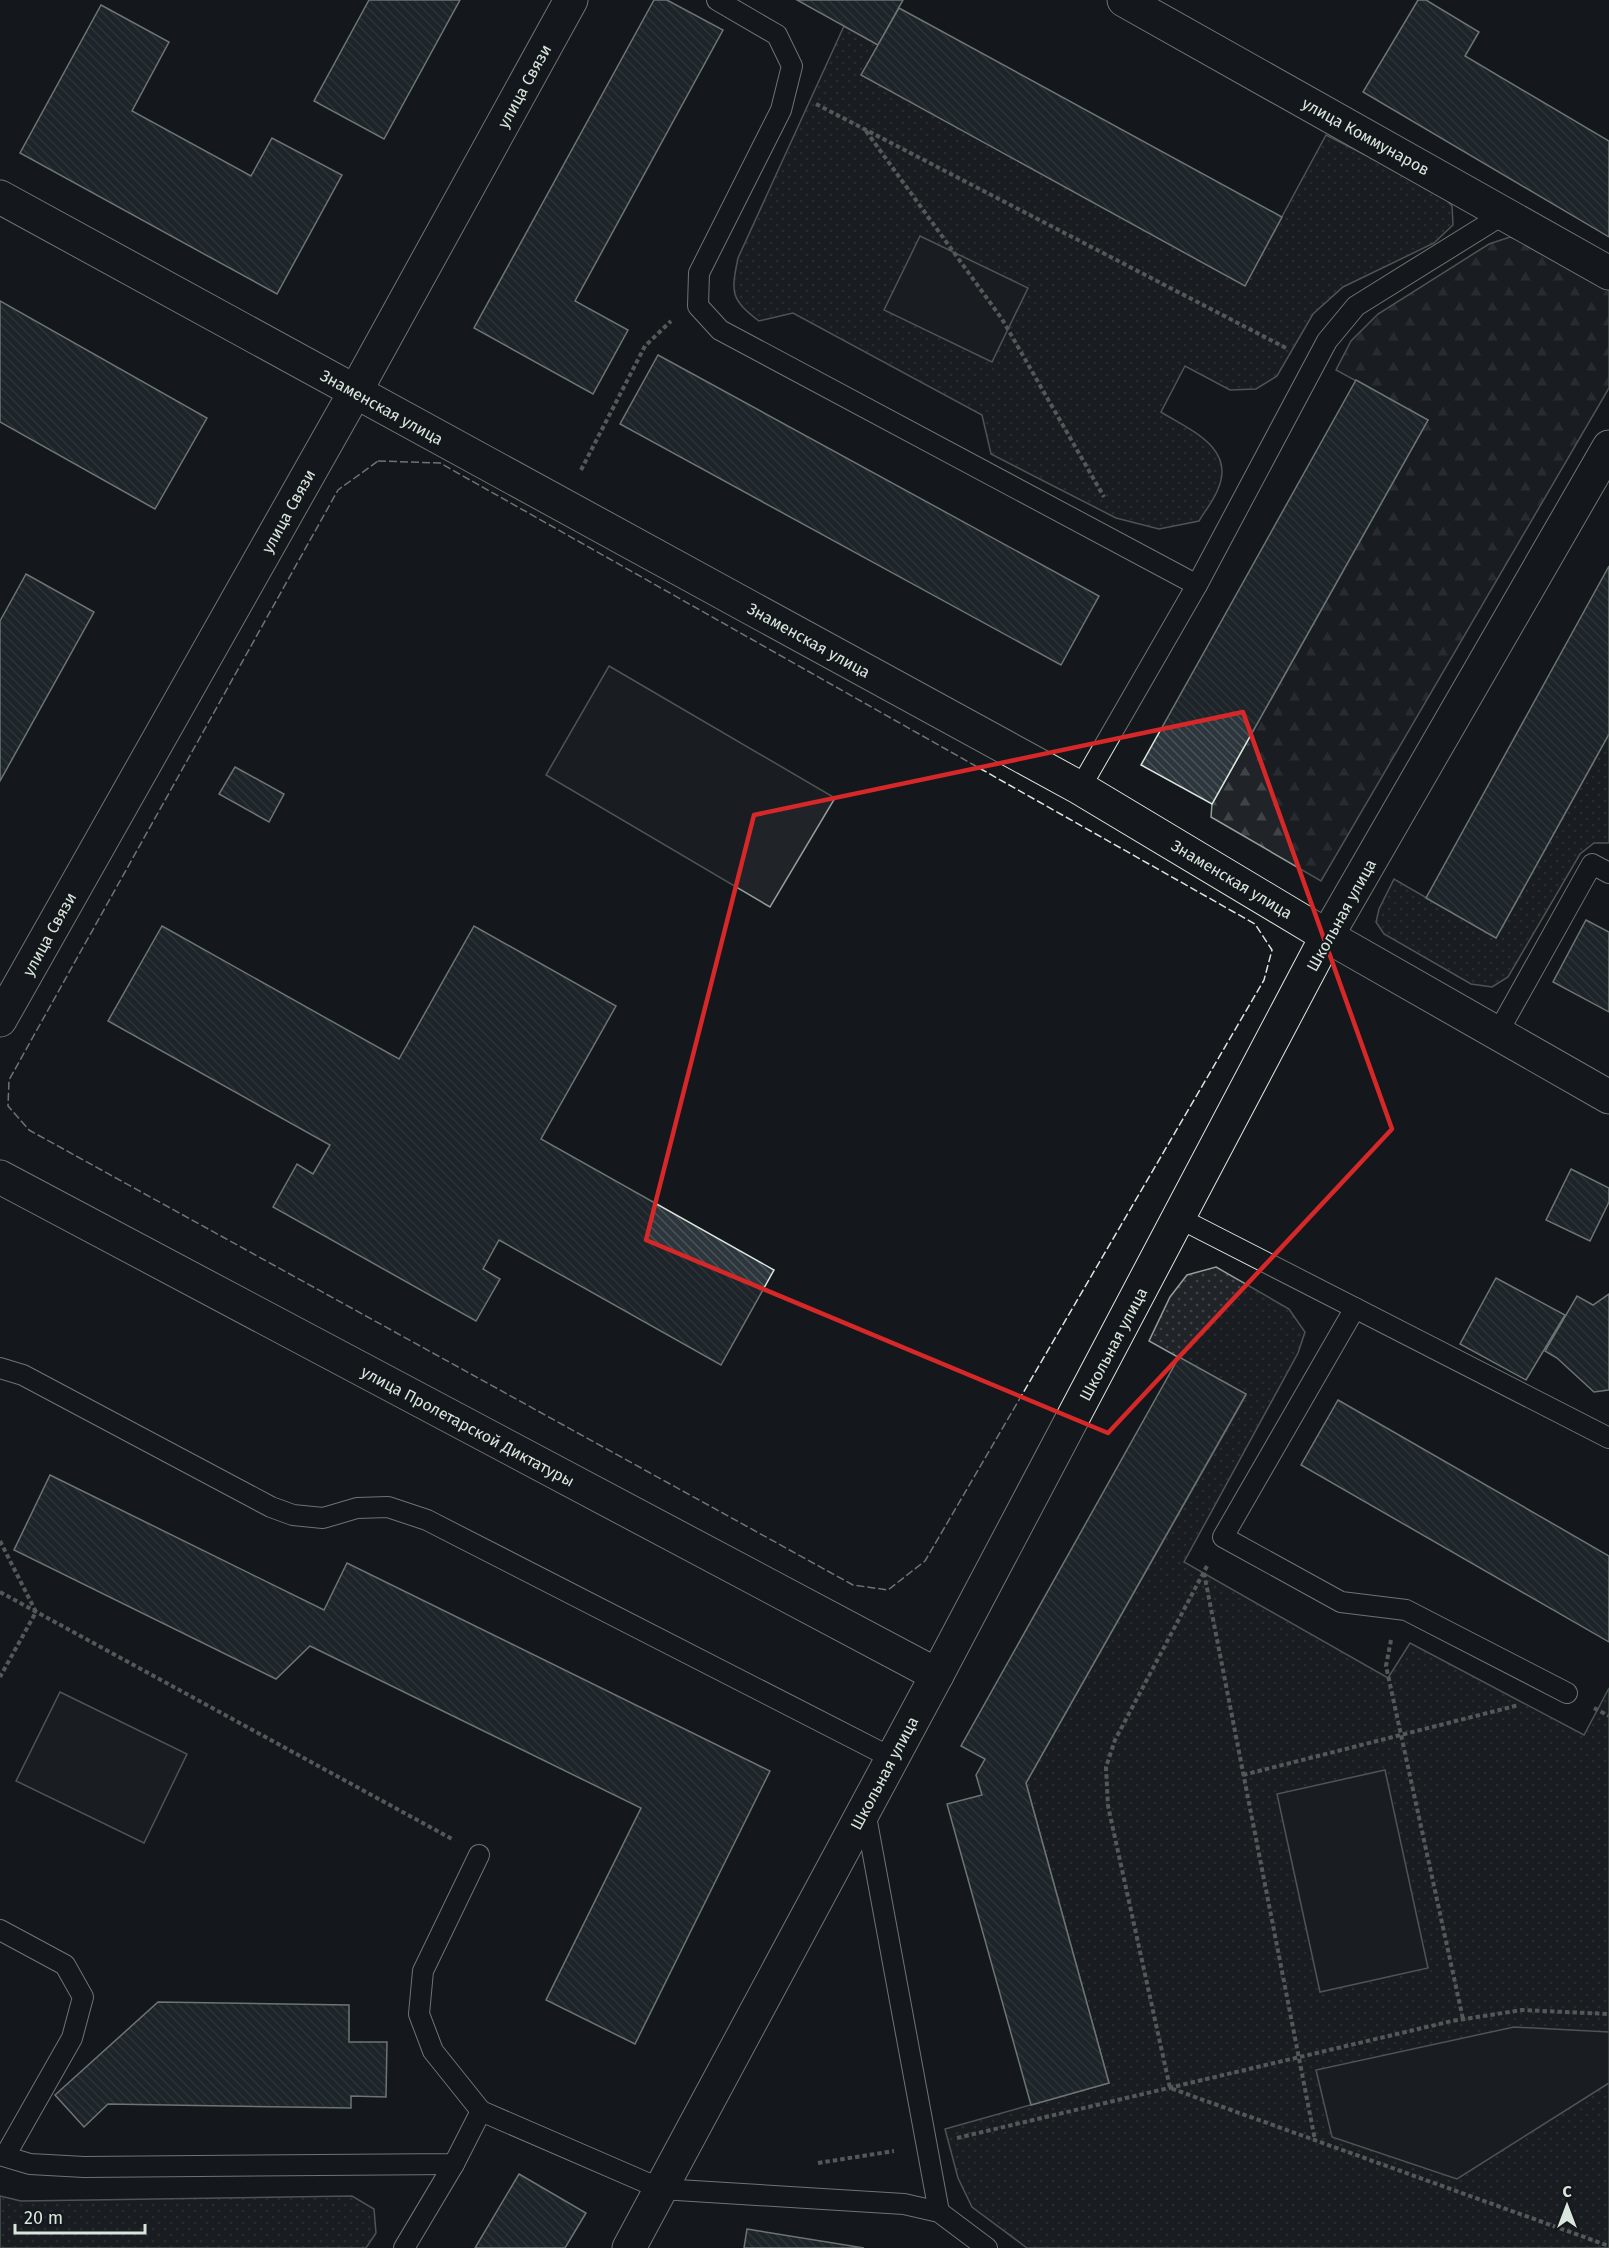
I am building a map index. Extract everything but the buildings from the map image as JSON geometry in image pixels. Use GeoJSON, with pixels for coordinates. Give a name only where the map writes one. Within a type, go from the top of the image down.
{"type":"FeatureCollection","features":[{"type":"Feature","properties":{"kind":"street","name":"улица Связи"},"geometry":{"type":"LineString","coordinates":[[0,1020],[355,392],[571,0]]}},
{"type":"Feature","properties":{"kind":"street","name":"улица Коммунаров"},"geometry":{"type":"LineString","coordinates":[[1124,0],[1609,273]]}},
{"type":"Feature","properties":{"kind":"street","name":"Знаменская улица"},"geometry":{"type":"LineString","coordinates":[[0,197],[1080,788],[1327,936],[1609,1097]]}},
{"type":"Feature","properties":{"kind":"street","name":"Школьная улица"},"geometry":{"type":"LineString","coordinates":[[629,2248],[937,1675],[1327,936],[1609,447]]}},
{"type":"Feature","properties":{"kind":"street","name":"улица Пролетарской Диктатуры"},"geometry":{"type":"LineString","coordinates":[[0,1177],[937,1675]]}},
{"type":"Feature","properties":{"kind":"lane"},"geometry":{"type":"LineString","coordinates":[[717,0],[777,35],[792,66],[781,110],[699,273],[698,306],[720,330],[1197,585]]}},
{"type":"Feature","properties":{"kind":"lane"},"geometry":{"type":"LineString","coordinates":[[1080,788],[1197,585],[1327,341],[1356,306],[1504,214]]}},
{"type":"Feature","properties":{"kind":"lane"},"geometry":{"type":"LineString","coordinates":[[1497,1034],[1592,864],[1609,873]]}},
{"type":"Feature","properties":{"kind":"lane"},"geometry":{"type":"LineString","coordinates":[[1179,1218],[1609,1438]]}},
{"type":"Feature","properties":{"kind":"lane"},"geometry":{"type":"LineString","coordinates":[[1355,1308],[1223,1537],[1341,1602],[1406,1610],[1567,1694]]}},
{"type":"Feature","properties":{"kind":"lane"},"geometry":{"type":"LineString","coordinates":[[0,1368],[23,1375],[272,1507],[293,1515],[323,1518],[357,1508],[388,1507],[426,1520],[892,1758]]}},
{"type":"Feature","properties":{"kind":"lane"},"geometry":{"type":"LineString","coordinates":[[864,1810],[939,2212]]}},
{"type":"Feature","properties":{"kind":"lane"},"geometry":{"type":"LineString","coordinates":[[479,1855],[423,1971],[419,2014],[433,2050],[481,2111],[661,2189],[904,2204],[939,2212],[987,2248]]}},
{"type":"Feature","properties":{"kind":"lane"},"geometry":{"type":"LineString","coordinates":[[0,1930],[65,1965],[83,1997],[72,2038],[2,2156],[30,2164],[84,2167],[454,2164]]}},
{"type":"Feature","properties":{"kind":"lane"},"geometry":{"type":"LineString","coordinates":[[404,2248],[454,2164],[481,2111]]}},
{"type":"Feature","properties":{"kind":"path"},"geometry":{"type":"LineString","coordinates":[[787,88],[1315,363]]}},
{"type":"Feature","properties":{"kind":"path"},"geometry":{"type":"LineString","coordinates":[[865,130],[1002,319],[1105,498]]}},
{"type":"Feature","properties":{"kind":"path"},"geometry":{"type":"LineString","coordinates":[[562,506],[645,346],[666,324],[698,306]]}},
{"type":"Feature","properties":{"kind":"path"},"geometry":{"type":"LineString","coordinates":[[1170,2088],[1108,1806],[1106,1767],[1115,1740],[1223,1537]]}},
{"type":"Feature","properties":{"kind":"path"},"geometry":{"type":"LineString","coordinates":[[0,1541],[36,1612]]}},
{"type":"Feature","properties":{"kind":"path"},"geometry":{"type":"LineString","coordinates":[[1204,1572],[1315,2140]]}},
{"type":"Feature","properties":{"kind":"path"},"geometry":{"type":"LineString","coordinates":[[0,1592],[479,1855]]}},
{"type":"Feature","properties":{"kind":"path"},"geometry":{"type":"LineString","coordinates":[[1406,1610],[1389,1643],[1386,1666],[1463,2019]]}},
{"type":"Feature","properties":{"kind":"path"},"geometry":{"type":"LineString","coordinates":[[0,1677],[36,1612]]}},
{"type":"Feature","properties":{"kind":"path"},"geometry":{"type":"LineString","coordinates":[[1243,1775],[1567,1694]]}},
{"type":"Feature","properties":{"kind":"path"},"geometry":{"type":"LineString","coordinates":[[811,2164],[927,2146],[1463,2019],[1522,2010],[1609,2014]]}},
{"type":"Feature","properties":{"kind":"path"},"geometry":{"type":"LineString","coordinates":[[1170,2088],[1609,2246]]}},
{"type":"Feature","properties":{"kind":"highlighted area"},"geometry":{"type":"Polygon","coordinates":[[[1243,712],[1392,1129],[1108,1433],[646,1240],[754,815],[1243,712]]]}},
{"type":"Feature","properties":{"kind":"green space"},"geometry":{"type":"Polygon","coordinates":[[[844,26],[878,45],[862,75],[1245,285],[1326,135],[1439,192],[1452,206],[1453,225],[1434,243],[1343,287],[1313,314],[1277,376],[1256,389],[1230,390],[1185,366],[1161,412],[1197,433],[1216,451],[1221,462],[1222,475],[1216,493],[1199,521],[1159,529],[1116,518],[991,454],[982,415],[793,313],[759,321],[742,307],[738,300],[735,294],[734,279],[738,258],[844,26]]]}},
{"type":"Feature","properties":{"kind":"green space"},"geometry":{"type":"Polygon","coordinates":[[[920,236],[1028,288],[992,362],[884,310],[920,236]]]}},
{"type":"Feature","properties":{"kind":"green space"},"geometry":{"type":"Polygon","coordinates":[[[1510,237],[1542,249],[1609,285],[1609,388],[1321,881],[1211,817],[1212,804],[1428,420],[1336,370],[1351,341],[1378,314],[1489,244],[1510,237]]]}},
{"type":"Feature","properties":{"kind":"green space"},"geometry":{"type":"Polygon","coordinates":[[[609,666],[835,798],[770,907],[546,775],[609,666]]]}},
{"type":"Feature","properties":{"kind":"green space"},"geometry":{"type":"Polygon","coordinates":[[[1609,734],[1609,843],[1594,843],[1580,854],[1508,977],[1492,987],[1471,984],[1384,934],[1376,922],[1379,909],[1394,879],[1496,938],[1609,734]]]}},
{"type":"Feature","properties":{"kind":"green space"},"geometry":{"type":"Polygon","coordinates":[[[1216,1267],[1289,1309],[1305,1332],[1298,1353],[1184,1562],[1388,1678],[1410,1643],[1584,1735],[1609,1688],[1609,2248],[1027,2248],[972,2207],[958,2178],[945,2129],[1109,2083],[1026,1783],[1246,1395],[1149,1341],[1170,1297],[1187,1275],[1216,1267]]]}},
{"type":"Feature","properties":{"kind":"green space"},"geometry":{"type":"Polygon","coordinates":[[[60,1692],[187,1754],[144,1843],[16,1781],[60,1692]]]}},
{"type":"Feature","properties":{"kind":"green space"},"geometry":{"type":"Polygon","coordinates":[[[1385,1770],[1428,1968],[1320,1992],[1277,1794],[1385,1770]]]}},
{"type":"Feature","properties":{"kind":"green space"},"geometry":{"type":"Polygon","coordinates":[[[1514,2027],[1609,2032],[1609,2083],[1457,2179],[1332,2137],[1316,2070],[1514,2027]]]}},
{"type":"Feature","properties":{"kind":"green space"},"geometry":{"type":"Polygon","coordinates":[[[0,2196],[21,2201],[352,2196],[374,2209],[376,2233],[366,2248],[0,2248],[0,2196]]]}},
{"type":"Feature","properties":{"kind":"fence"},"geometry":{"type":"LineString","coordinates":[[378,461],[440,463],[1255,924],[1272,950],[1264,980],[925,1561],[888,1590],[853,1585],[29,1130],[8,1106],[9,1080],[338,490],[378,461]]}}]}
